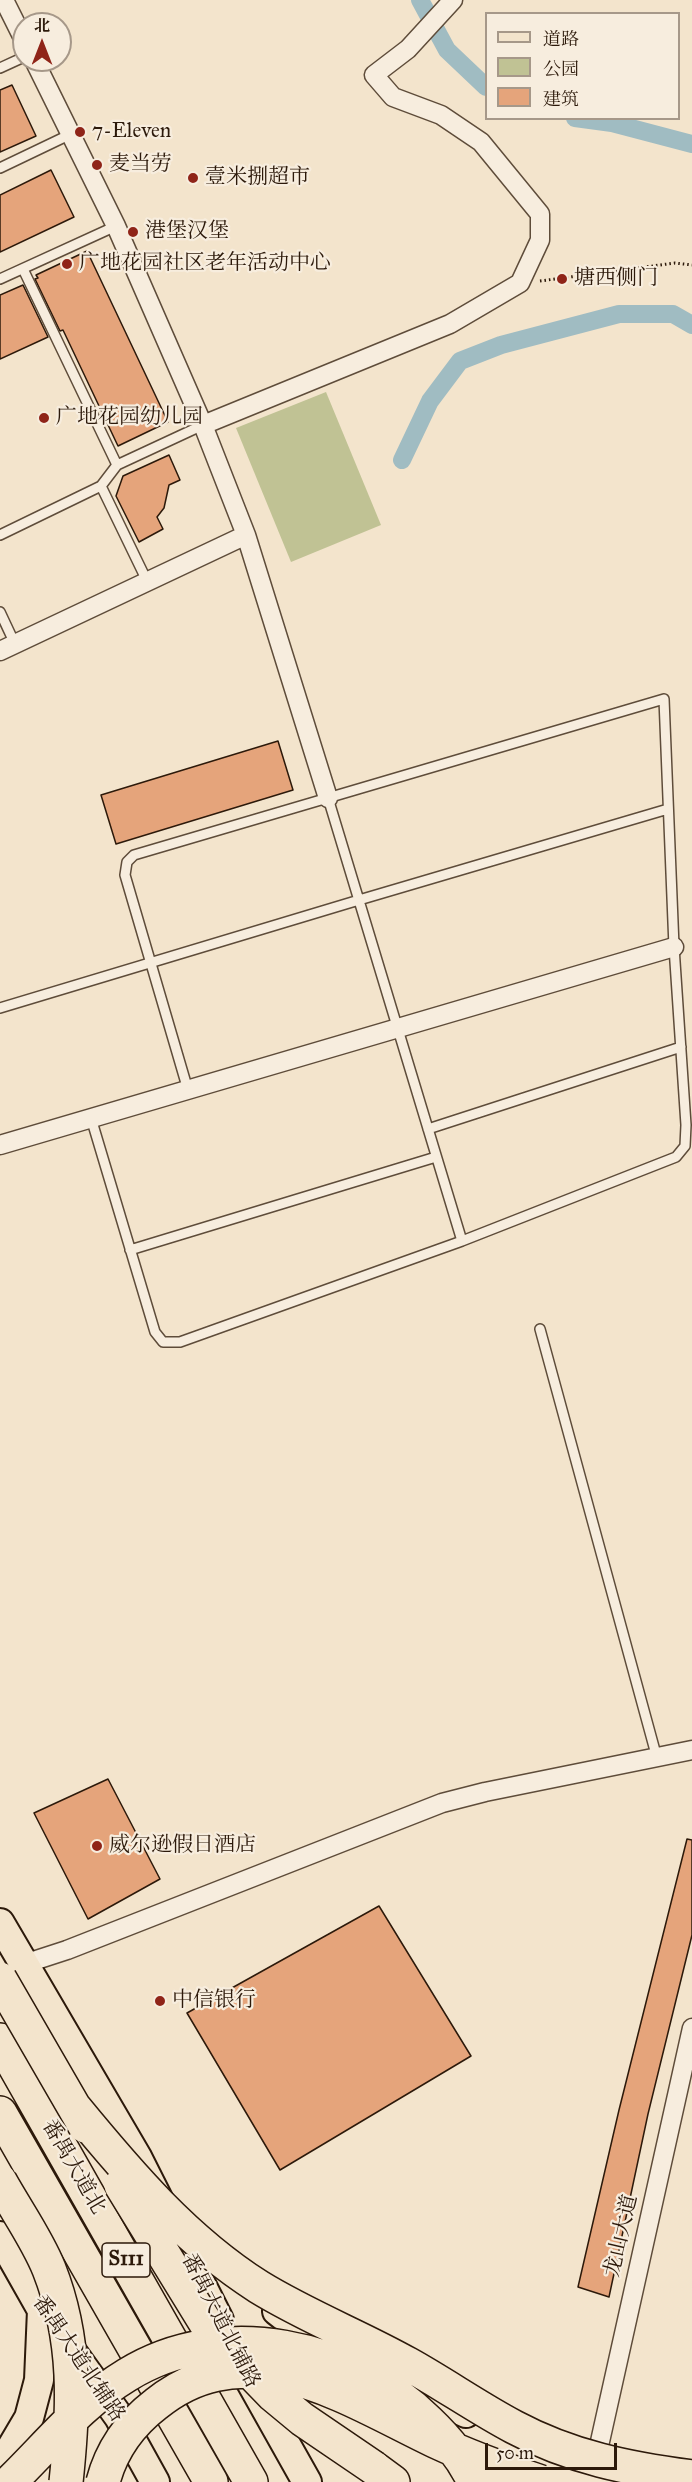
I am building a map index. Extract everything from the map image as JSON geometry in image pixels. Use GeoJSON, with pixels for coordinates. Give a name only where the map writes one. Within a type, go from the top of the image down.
{"type":"FeatureCollection","features":[{"type":"Feature","properties":{"kind":"highway"},"geometry":{"type":"LineString","coordinates":[[12,1971],[74,2108],[210,2330],[280,2401],[302,2419],[393,2482]]}},
{"type":"Feature","properties":{"kind":"highway","name":"番禺大道北"},"geometry":{"type":"LineString","coordinates":[[0,2040],[251,2482]]}},
{"type":"Feature","properties":{"kind":"highway"},"geometry":{"type":"LineString","coordinates":[[74,2108],[126,2172],[185,2231],[260,2287],[316,2318],[373,2344],[514,2427],[542,2440],[590,2459],[639,2470],[692,2475]]}},
{"type":"Feature","properties":{"kind":"highway","name":"番禺大道北"},"geometry":{"type":"LineString","coordinates":[[0,2113],[211,2482]]}},
{"type":"Feature","properties":{"kind":"highway"},"geometry":{"type":"LineString","coordinates":[[0,2181],[48,2268],[61,2305],[69,2346],[73,2386],[66,2482]]}},
{"type":"Feature","properties":{"kind":"highway"},"geometry":{"type":"LineString","coordinates":[[10,2482],[89,2402],[128,2374],[163,2358],[198,2348],[232,2344],[265,2344],[307,2351],[358,2370],[407,2400],[450,2442],[474,2482]]}},
{"type":"Feature","properties":{"kind":"highway"},"geometry":{"type":"LineString","coordinates":[[103,2482],[106,2470],[124,2435],[143,2414],[174,2389],[199,2378],[225,2373],[260,2371],[290,2376],[328,2390],[493,2466],[541,2482]]}},
{"type":"Feature","properties":{"kind":"main road"},"geometry":{"type":"LineString","coordinates":[[0,1923],[12,1971],[137,2157],[242,2279],[289,2320],[402,2384],[483,2420],[597,2455],[692,2475]]}},
{"type":"Feature","properties":{"kind":"main road","name":"番禺大道北铺路"},"geometry":{"type":"LineString","coordinates":[[137,2157],[254,2389],[308,2482]]}},
{"type":"Feature","properties":{"kind":"main road","name":"番禺大道北辅路"},"geometry":{"type":"LineString","coordinates":[[0,2236],[42,2310],[119,2417],[155,2482]]}},
{"type":"Feature","properties":{"kind":"main road"},"geometry":{"type":"LineString","coordinates":[[0,2467],[29,2418],[39,2380],[42,2310]]}},
{"type":"Feature","properties":{"kind":"street"},"geometry":{"type":"LineString","coordinates":[[4,0],[12,16]]}},
{"type":"Feature","properties":{"kind":"street"},"geometry":{"type":"LineString","coordinates":[[204,424],[450,324],[520,283],[540,240],[540,214],[481,142],[441,115],[393,97],[374,75],[408,49],[453,0]]}},
{"type":"Feature","properties":{"kind":"street"},"geometry":{"type":"LineString","coordinates":[[40,72],[116,226],[204,424],[246,535],[328,798]]}},
{"type":"Feature","properties":{"kind":"street"},"geometry":{"type":"LineString","coordinates":[[7,647],[246,535]]}},
{"type":"Feature","properties":{"kind":"street"},"geometry":{"type":"LineString","coordinates":[[1,1141],[91,1118],[674,947]]}},
{"type":"Feature","properties":{"kind":"street"},"geometry":{"type":"LineString","coordinates":[[12,1971],[442,1803],[485,1792],[692,1750]]}},
{"type":"Feature","properties":{"kind":"street","name":"龙山大道"},"geometry":{"type":"LineString","coordinates":[[597,2455],[692,2028]]}},
{"type":"Feature","properties":{"kind":"lane"},"geometry":{"type":"LineString","coordinates":[[0,168],[71,134]]}},
{"type":"Feature","properties":{"kind":"lane"},"geometry":{"type":"LineString","coordinates":[[0,279],[116,226]]}},
{"type":"Feature","properties":{"kind":"lane"},"geometry":{"type":"LineString","coordinates":[[23,269],[117,465]]}},
{"type":"Feature","properties":{"kind":"lane"},"geometry":{"type":"LineString","coordinates":[[0,535],[101,486],[117,465],[204,424]]}},
{"type":"Feature","properties":{"kind":"lane"},"geometry":{"type":"LineString","coordinates":[[101,486],[147,581]]}},
{"type":"Feature","properties":{"kind":"lane"},"geometry":{"type":"LineString","coordinates":[[0,612],[7,647]]}},
{"type":"Feature","properties":{"kind":"lane"},"geometry":{"type":"LineString","coordinates":[[91,1118],[155,1332],[163,1342],[180,1342],[462,1241],[676,1156],[685,1146],[686,1125],[674,947],[664,699],[134,855],[127,862],[125,875],[188,1090]]}},
{"type":"Feature","properties":{"kind":"lane"},"geometry":{"type":"LineString","coordinates":[[328,798],[462,1241]]}},
{"type":"Feature","properties":{"kind":"lane"},"geometry":{"type":"LineString","coordinates":[[0,1008],[668,809]]}},
{"type":"Feature","properties":{"kind":"lane"},"geometry":{"type":"LineString","coordinates":[[428,1129],[681,1047]]}},
{"type":"Feature","properties":{"kind":"lane"},"geometry":{"type":"LineString","coordinates":[[130,1250],[436,1156]]}},
{"type":"Feature","properties":{"kind":"lane"},"geometry":{"type":"LineString","coordinates":[[540,1329],[657,1758]]}},
{"type":"Feature","properties":{"kind":"path"},"geometry":{"type":"LineString","coordinates":[[520,283],[675,263],[692,265]]}},
{"type":"Feature","properties":{"kind":"green space"},"geometry":{"type":"Polygon","coordinates":[[[326,392],[381,525],[291,562],[236,428],[326,392]]]}},
{"type":"Feature","properties":{"kind":"building"},"geometry":{"type":"Polygon","coordinates":[[[12,85],[36,136],[0,152],[0,90],[12,85]]]}},
{"type":"Feature","properties":{"kind":"building"},"geometry":{"type":"Polygon","coordinates":[[[51,170],[74,217],[0,252],[0,195],[51,170]]]}},
{"type":"Feature","properties":{"kind":"building"},"geometry":{"type":"Polygon","coordinates":[[[87,251],[168,422],[118,446],[63,330],[60,331],[35,279],[38,278],[36,275],[87,251]]]}},
{"type":"Feature","properties":{"kind":"building"},"geometry":{"type":"Polygon","coordinates":[[[23,285],[48,337],[0,359],[0,295],[23,285]]]}},
{"type":"Feature","properties":{"kind":"building"},"geometry":{"type":"Polygon","coordinates":[[[169,455],[180,480],[169,485],[164,508],[157,517],[163,529],[139,542],[116,496],[123,476],[169,455]]]}},
{"type":"Feature","properties":{"kind":"building"},"geometry":{"type":"Polygon","coordinates":[[[278,741],[293,790],[116,844],[101,795],[278,741]]]}},
{"type":"Feature","properties":{"kind":"building","name":"威尔逊假日酒店"},"geometry":{"type":"Polygon","coordinates":[[[108,1779],[160,1879],[88,1919],[34,1813],[108,1779]]]}},
{"type":"Feature","properties":{"kind":"building"},"geometry":{"type":"Polygon","coordinates":[[[687,1839],[692,1840],[692,1935],[648,2114],[609,2297],[578,2287],[619,2110],[687,1839]]]}},
{"type":"Feature","properties":{"kind":"building"},"geometry":{"type":"Polygon","coordinates":[[[379,1906],[471,2056],[280,2170],[187,2013],[379,1906]]]}},
{"type":"Feature","properties":{"kind":"waterway"},"geometry":{"type":"LineString","coordinates":[[420,0],[447,50],[485,86]]}},
{"type":"Feature","properties":{"kind":"waterway"},"geometry":{"type":"LineString","coordinates":[[590,120],[612,123],[692,144]]}},
{"type":"Feature","properties":{"kind":"waterway"},"geometry":{"type":"LineString","coordinates":[[402,460],[430,401],[460,361],[501,345],[619,314],[673,314],[692,325]]}},
{"type":"Feature","properties":{"kind":"place","name":"7-Eleven"},"geometry":{"type":"Point","coordinates":[80,132]}},
{"type":"Feature","properties":{"kind":"place","name":"麦当劳"},"geometry":{"type":"Point","coordinates":[97,165]}},
{"type":"Feature","properties":{"kind":"place","name":"壹米捌超市"},"geometry":{"type":"Point","coordinates":[193,178]}},
{"type":"Feature","properties":{"kind":"place","name":"港堡汉堡"},"geometry":{"type":"Point","coordinates":[133,232]}},
{"type":"Feature","properties":{"kind":"place","name":"广地花园社区老年活动中心"},"geometry":{"type":"Point","coordinates":[67,264]}},
{"type":"Feature","properties":{"kind":"place","name":"塘西侧门"},"geometry":{"type":"Point","coordinates":[562,279]}},
{"type":"Feature","properties":{"kind":"place","name":"广地花园幼儿园"},"geometry":{"type":"Point","coordinates":[44,418]}},
{"type":"Feature","properties":{"kind":"place","name":"威尔逊假日酒店"},"geometry":{"type":"Point","coordinates":[97,1846]}},
{"type":"Feature","properties":{"kind":"place","name":"中信银行"},"geometry":{"type":"Point","coordinates":[160,2001]}}]}
